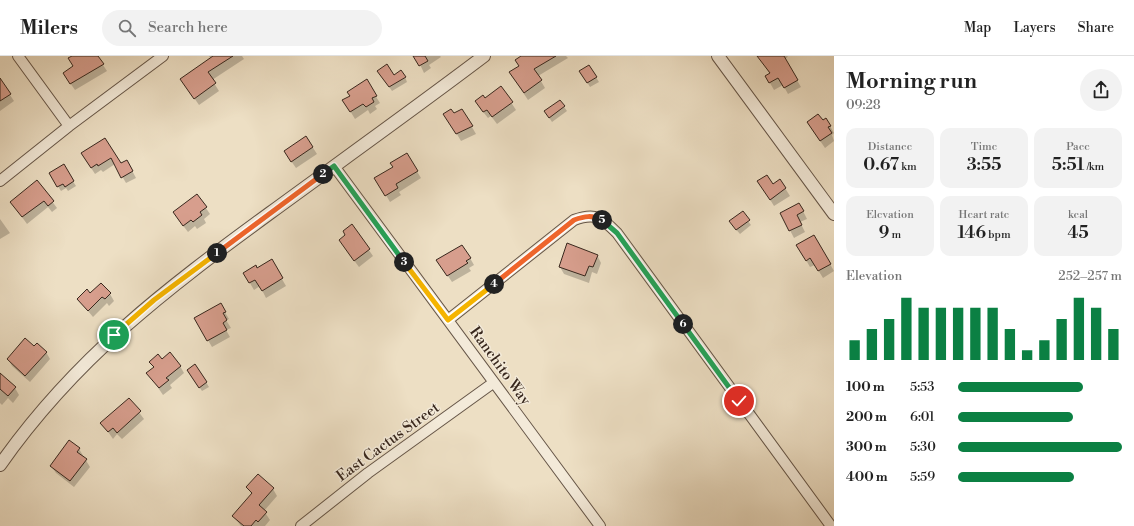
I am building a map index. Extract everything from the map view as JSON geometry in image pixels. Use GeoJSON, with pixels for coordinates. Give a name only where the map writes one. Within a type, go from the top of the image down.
{"type":"FeatureCollection","features":[{"type":"Feature","properties":{"kind":"street"},"geometry":{"type":"LineString","coordinates":[[18,56],[69,126]]}},
{"type":"Feature","properties":{"kind":"street"},"geometry":{"type":"LineString","coordinates":[[0,181],[69,126],[163,56]]}},
{"type":"Feature","properties":{"kind":"street"},"geometry":{"type":"LineString","coordinates":[[0,465],[19,438],[53,396],[86,362],[154,300],[233,240],[484,56]]}},
{"type":"Feature","properties":{"kind":"street"},"geometry":{"type":"LineString","coordinates":[[718,56],[834,214]]}},
{"type":"Feature","properties":{"kind":"street","name":"Ranchito Way"},"geometry":{"type":"LineString","coordinates":[[334,166],[600,526]]}},
{"type":"Feature","properties":{"kind":"street"},"geometry":{"type":"LineString","coordinates":[[448,320],[574,220],[586,216],[595,216],[605,221],[617,233],[830,526]]}},
{"type":"Feature","properties":{"kind":"street","name":"East Cactus Street"},"geometry":{"type":"LineString","coordinates":[[301,526],[368,474],[493,383]]}},
{"type":"Feature","properties":{"kind":"building"},"geometry":{"type":"Polygon","coordinates":[[[72,56],[98,56],[104,64],[70,84],[63,73],[73,66],[68,58],[72,56]]]}},
{"type":"Feature","properties":{"kind":"building"},"geometry":{"type":"Polygon","coordinates":[[[213,56],[233,56],[208,72],[216,83],[194,99],[180,79],[213,56]]]}},
{"type":"Feature","properties":{"kind":"building"},"geometry":{"type":"Polygon","coordinates":[[[413,56],[425,56],[428,61],[419,66],[413,56]]]}},
{"type":"Feature","properties":{"kind":"building"},"geometry":{"type":"Polygon","coordinates":[[[521,56],[556,56],[534,69],[542,80],[524,93],[509,72],[519,66],[515,60],[521,56]]]}},
{"type":"Feature","properties":{"kind":"building"},"geometry":{"type":"Polygon","coordinates":[[[757,56],[784,56],[798,80],[784,88],[778,78],[769,83],[765,76],[770,73],[757,56]]]}},
{"type":"Feature","properties":{"kind":"building"},"geometry":{"type":"Polygon","coordinates":[[[387,64],[394,75],[401,70],[406,77],[389,87],[377,71],[387,64]]]}},
{"type":"Feature","properties":{"kind":"building"},"geometry":{"type":"Polygon","coordinates":[[[589,65],[597,77],[587,83],[579,71],[589,65]]]}},
{"type":"Feature","properties":{"kind":"building"},"geometry":{"type":"Polygon","coordinates":[[[0,78],[11,94],[0,101],[0,78]]]}},
{"type":"Feature","properties":{"kind":"building"},"geometry":{"type":"Polygon","coordinates":[[[367,79],[377,96],[372,98],[374,102],[366,107],[363,104],[350,112],[342,100],[350,96],[347,92],[367,79]]]}},
{"type":"Feature","properties":{"kind":"building"},"geometry":{"type":"Polygon","coordinates":[[[501,86],[513,102],[492,117],[487,110],[483,112],[475,101],[483,95],[485,98],[501,86]]]}},
{"type":"Feature","properties":{"kind":"building"},"geometry":{"type":"Polygon","coordinates":[[[560,100],[565,106],[549,118],[544,111],[560,100]]]}},
{"type":"Feature","properties":{"kind":"building"},"geometry":{"type":"Polygon","coordinates":[[[451,109],[454,113],[462,109],[473,126],[456,134],[443,114],[451,109]]]}},
{"type":"Feature","properties":{"kind":"building"},"geometry":{"type":"Polygon","coordinates":[[[818,114],[823,120],[826,118],[831,126],[828,127],[832,133],[820,141],[807,122],[818,114]]]}},
{"type":"Feature","properties":{"kind":"building"},"geometry":{"type":"Polygon","coordinates":[[[306,136],[313,147],[291,162],[284,151],[306,136]]]}},
{"type":"Feature","properties":{"kind":"building"},"geometry":{"type":"Polygon","coordinates":[[[105,138],[121,163],[127,160],[133,171],[121,178],[111,158],[98,166],[97,164],[91,168],[81,153],[105,138]]]}},
{"type":"Feature","properties":{"kind":"building"},"geometry":{"type":"Polygon","coordinates":[[[407,153],[418,171],[396,184],[398,188],[385,196],[374,178],[393,167],[390,163],[407,153]]]}},
{"type":"Feature","properties":{"kind":"building"},"geometry":{"type":"Polygon","coordinates":[[[64,164],[74,181],[65,187],[63,184],[57,187],[49,173],[64,164]]]}},
{"type":"Feature","properties":{"kind":"building"},"geometry":{"type":"Polygon","coordinates":[[[767,175],[773,184],[780,179],[786,188],[770,200],[757,181],[767,175]]]}},
{"type":"Feature","properties":{"kind":"building"},"geometry":{"type":"Polygon","coordinates":[[[37,180],[54,201],[48,206],[44,201],[22,217],[10,202],[37,180]]]}},
{"type":"Feature","properties":{"kind":"building"},"geometry":{"type":"Polygon","coordinates":[[[197,194],[207,207],[200,212],[202,215],[193,222],[191,220],[183,226],[173,212],[197,194]]]}},
{"type":"Feature","properties":{"kind":"building"},"geometry":{"type":"Polygon","coordinates":[[[799,203],[804,211],[797,215],[802,225],[789,231],[780,213],[799,203]]]}},
{"type":"Feature","properties":{"kind":"building"},"geometry":{"type":"Polygon","coordinates":[[[743,211],[750,220],[736,230],[729,221],[743,211]]]}},
{"type":"Feature","properties":{"kind":"building"},"geometry":{"type":"Polygon","coordinates":[[[352,224],[370,249],[354,261],[339,240],[345,235],[343,231],[352,224]]]}},
{"type":"Feature","properties":{"kind":"building"},"geometry":{"type":"Polygon","coordinates":[[[814,235],[831,264],[818,271],[810,258],[806,261],[796,245],[814,235]]]}},
{"type":"Feature","properties":{"kind":"building"},"geometry":{"type":"Polygon","coordinates":[[[567,243],[598,255],[593,267],[589,266],[585,276],[559,267],[567,243]]]}},
{"type":"Feature","properties":{"kind":"building"},"geometry":{"type":"Polygon","coordinates":[[[462,245],[471,258],[466,261],[468,263],[447,276],[436,260],[462,245]]]}},
{"type":"Feature","properties":{"kind":"building"},"geometry":{"type":"Polygon","coordinates":[[[272,259],[283,278],[262,291],[255,280],[249,283],[243,273],[256,265],[257,268],[272,259]]]}},
{"type":"Feature","properties":{"kind":"building"},"geometry":{"type":"Polygon","coordinates":[[[101,283],[111,293],[105,299],[102,297],[88,311],[77,299],[87,289],[90,293],[101,283]]]}},
{"type":"Feature","properties":{"kind":"building"},"geometry":{"type":"Polygon","coordinates":[[[221,303],[226,312],[223,313],[227,320],[223,323],[227,330],[207,341],[194,318],[221,303]]]}},
{"type":"Feature","properties":{"kind":"building"},"geometry":{"type":"Polygon","coordinates":[[[25,338],[34,346],[37,343],[47,352],[25,376],[7,359],[25,338]]]}},
{"type":"Feature","properties":{"kind":"building"},"geometry":{"type":"Polygon","coordinates":[[[170,352],[181,366],[166,378],[169,380],[159,388],[146,373],[154,367],[149,362],[158,354],[162,359],[170,352]]]}},
{"type":"Feature","properties":{"kind":"building"},"geometry":{"type":"Polygon","coordinates":[[[195,364],[207,382],[199,388],[187,370],[195,364]]]}},
{"type":"Feature","properties":{"kind":"building"},"geometry":{"type":"Polygon","coordinates":[[[0,373],[16,387],[8,396],[0,389],[0,373]]]}},
{"type":"Feature","properties":{"kind":"building"},"geometry":{"type":"Polygon","coordinates":[[[129,398],[141,411],[117,433],[113,428],[108,432],[100,423],[129,398]]]}},
{"type":"Feature","properties":{"kind":"building"},"geometry":{"type":"Polygon","coordinates":[[[69,440],[80,448],[77,452],[87,459],[70,481],[50,466],[69,440]]]}},
{"type":"Feature","properties":{"kind":"building"},"geometry":{"type":"Polygon","coordinates":[[[258,474],[274,488],[259,505],[267,512],[258,522],[256,520],[251,526],[244,526],[232,516],[252,493],[246,487],[258,474]]]}},
{"type":"Feature","properties":{"kind":"route"},"geometry":{"type":"LineString","coordinates":[[114,335],[154,300],[334,166],[448,320],[574,220],[586,216],[595,216],[605,221],[617,233],[739,401]]}}]}
